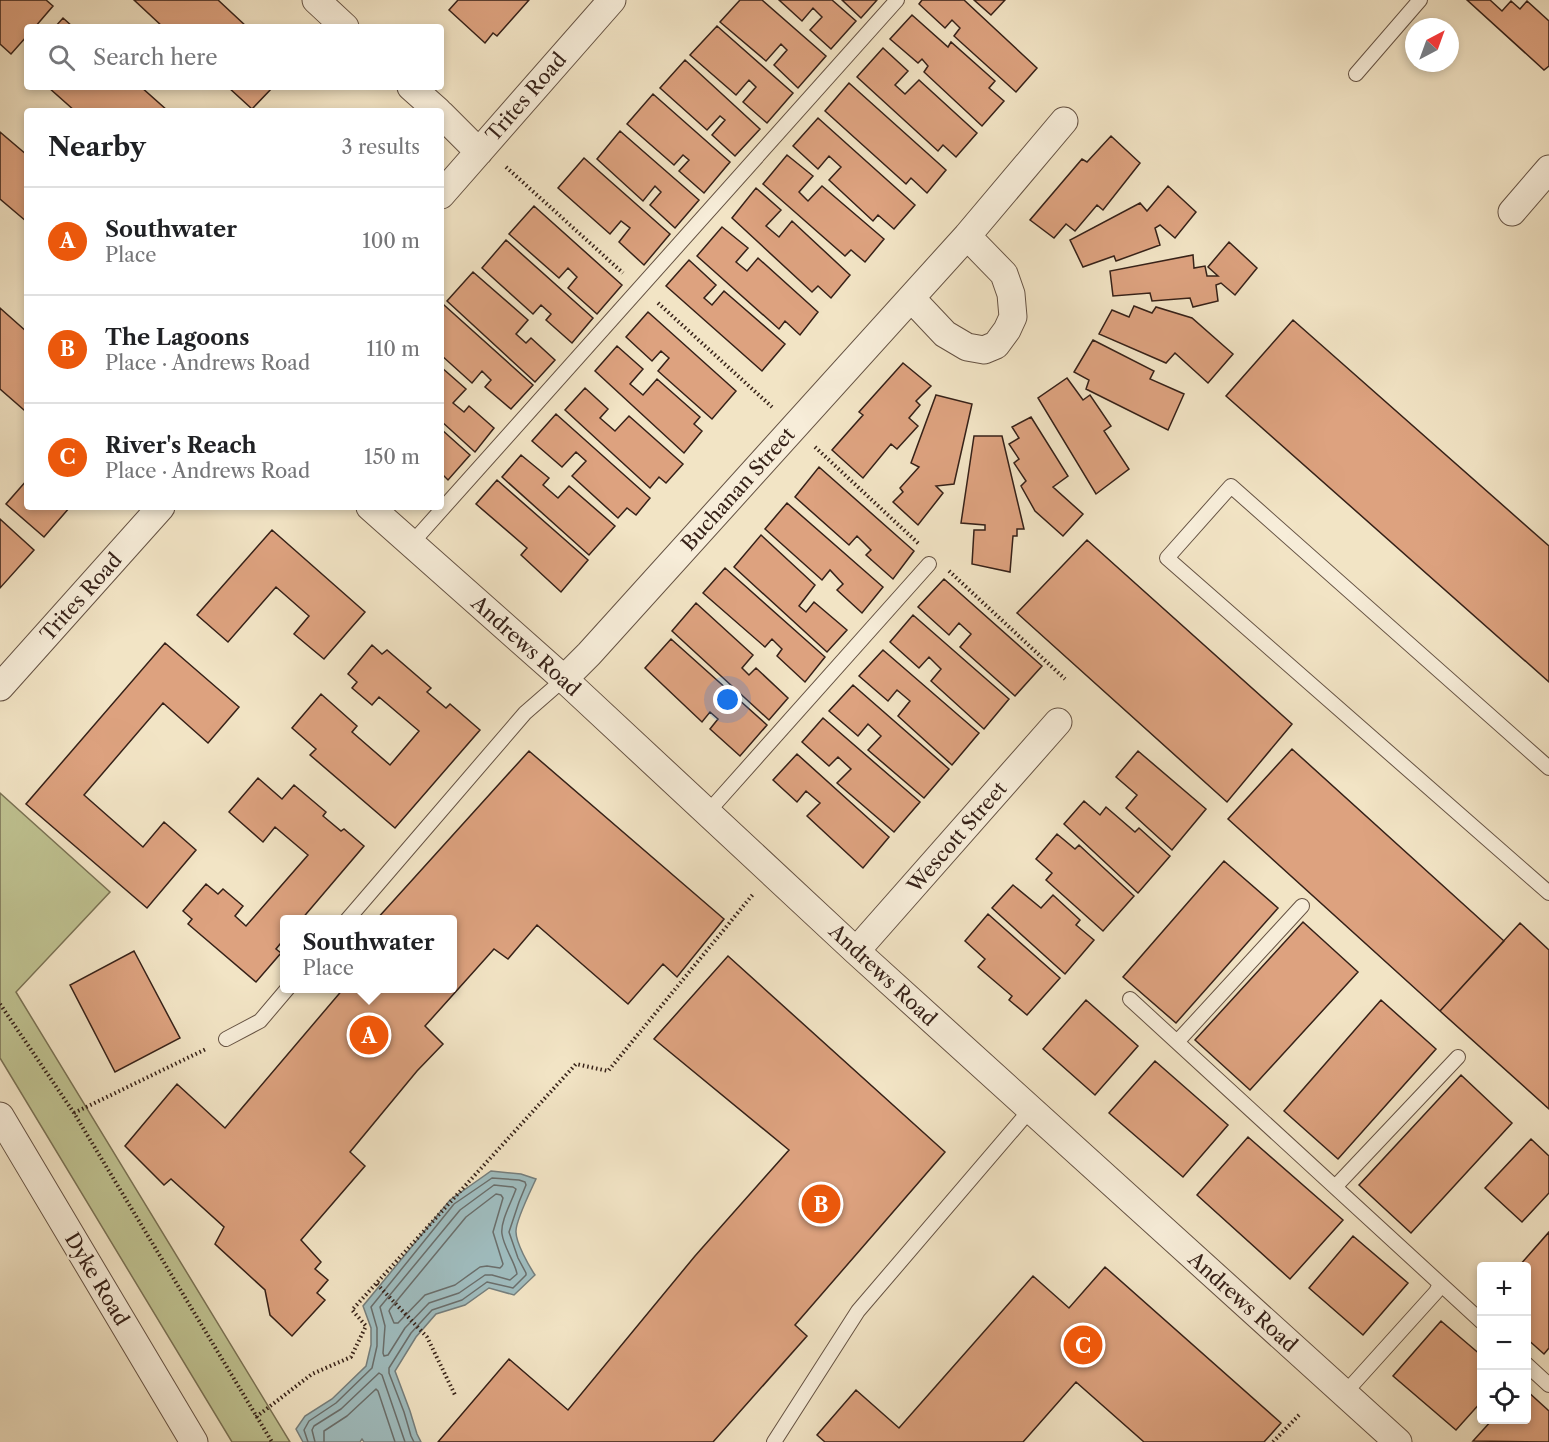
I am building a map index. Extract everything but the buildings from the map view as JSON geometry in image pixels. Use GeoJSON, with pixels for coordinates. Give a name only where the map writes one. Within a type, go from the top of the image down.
{"type":"FeatureCollection","features":[{"type":"Feature","properties":{"kind":"street"},"geometry":{"type":"LineString","coordinates":[[316,0],[342,24]]}},
{"type":"Feature","properties":{"kind":"street","name":"Trites Road"},"geometry":{"type":"LineString","coordinates":[[444,192],[612,0]]}},
{"type":"Feature","properties":{"kind":"street"},"geometry":{"type":"LineString","coordinates":[[414,90],[435,108]]}},
{"type":"Feature","properties":{"kind":"street"},"geometry":{"type":"LineString","coordinates":[[444,116],[482,148]]}},
{"type":"Feature","properties":{"kind":"street","name":"Buchanan Street"},"geometry":{"type":"LineString","coordinates":[[564,679],[967,236],[1064,121]]}},
{"type":"Feature","properties":{"kind":"street"},"geometry":{"type":"LineString","coordinates":[[1512,212],[1549,169]]}},
{"type":"Feature","properties":{"kind":"street"},"geometry":{"type":"LineString","coordinates":[[911,298],[945,334],[967,347],[984,350],[996,345],[1013,317],[1011,294],[1004,274],[967,236]]}},
{"type":"Feature","properties":{"kind":"street","name":"Trites Road"},"geometry":{"type":"LineString","coordinates":[[0,687],[158,510]]}},
{"type":"Feature","properties":{"kind":"street","name":"Andrews Road"},"geometry":{"type":"LineString","coordinates":[[373,510],[564,679],[856,951],[1398,1442]]}},
{"type":"Feature","properties":{"kind":"street","name":"Wescott Street"},"geometry":{"type":"LineString","coordinates":[[856,951],[1058,722]]}},
{"type":"Feature","properties":{"kind":"street","name":"Dyke Road"},"geometry":{"type":"LineString","coordinates":[[0,1116],[194,1442]]}},
{"type":"Feature","properties":{"kind":"lane"},"geometry":{"type":"LineString","coordinates":[[444,507],[897,0]]}},
{"type":"Feature","properties":{"kind":"lane"},"geometry":{"type":"LineString","coordinates":[[1356,74],[1420,0]]}},
{"type":"Feature","properties":{"kind":"lane"},"geometry":{"type":"LineString","coordinates":[[1549,768],[1231,486],[1167,558],[1549,893]]}},
{"type":"Feature","properties":{"kind":"lane"},"geometry":{"type":"LineString","coordinates":[[411,544],[442,510]]}},
{"type":"Feature","properties":{"kind":"lane"},"geometry":{"type":"LineString","coordinates":[[707,813],[929,564]]}},
{"type":"Feature","properties":{"kind":"lane"},"geometry":{"type":"LineString","coordinates":[[351,915],[525,713],[564,679]]}},
{"type":"Feature","properties":{"kind":"lane"},"geometry":{"type":"LineString","coordinates":[[1177,1042],[1302,906]]}},
{"type":"Feature","properties":{"kind":"lane"},"geometry":{"type":"LineString","coordinates":[[226,1039],[260,1021],[284,993]]}},
{"type":"Feature","properties":{"kind":"lane"},"geometry":{"type":"LineString","coordinates":[[1130,999],[1477,1318]]}},
{"type":"Feature","properties":{"kind":"lane"},"geometry":{"type":"LineString","coordinates":[[1335,1187],[1458,1057]]}},
{"type":"Feature","properties":{"kind":"lane"},"geometry":{"type":"LineString","coordinates":[[774,1442],[858,1311],[1030,1110]]}},
{"type":"Feature","properties":{"kind":"lane"},"geometry":{"type":"LineString","coordinates":[[1344,1394],[1436,1292],[1440,1284]]}},
{"type":"Feature","properties":{"kind":"lane"},"geometry":{"type":"LineString","coordinates":[[1531,1367],[1546,1376]]}},
{"type":"Feature","properties":{"kind":"path"},"geometry":{"type":"LineString","coordinates":[[482,148],[511,171],[794,427]]}},
{"type":"Feature","properties":{"kind":"path"},"geometry":{"type":"LineString","coordinates":[[256,1417],[312,1374],[351,1357],[366,1326],[352,1310],[576,1064],[608,1071],[772,872]]}},
{"type":"Feature","properties":{"kind":"path"},"geometry":{"type":"LineString","coordinates":[[0,1004],[74,1113],[272,1442]]}},
{"type":"Feature","properties":{"kind":"path"},"geometry":{"type":"LineString","coordinates":[[74,1113],[226,1039]]}},
{"type":"Feature","properties":{"kind":"path"},"geometry":{"type":"LineString","coordinates":[[377,1284],[427,1337],[456,1398]]}},
{"type":"Feature","properties":{"kind":"path"},"geometry":{"type":"LineString","coordinates":[[1273,1442],[1299,1415]]}},
{"type":"Feature","properties":{"kind":"green space"},"geometry":{"type":"Polygon","coordinates":[[[0,793],[110,892],[16,992],[290,1442],[232,1442],[0,1058],[0,793]]]}},
{"type":"Feature","properties":{"kind":"water"},"geometry":{"type":"Polygon","coordinates":[[[491,1171],[521,1174],[536,1179],[516,1227],[520,1248],[535,1275],[514,1295],[489,1288],[465,1305],[436,1314],[416,1337],[395,1371],[421,1442],[364,1442],[362,1439],[360,1442],[303,1442],[296,1429],[305,1416],[332,1399],[366,1366],[371,1345],[371,1328],[363,1306],[450,1200],[491,1171]]]}},
{"type":"Feature","properties":{"kind":"place","name":"Southwater"},"geometry":{"type":"Point","coordinates":[369,1035]}},
{"type":"Feature","properties":{"kind":"place","name":"The Lagoons"},"geometry":{"type":"Point","coordinates":[821,1204]}},
{"type":"Feature","properties":{"kind":"place","name":"River's Reach"},"geometry":{"type":"Point","coordinates":[1083,1345]}}]}
